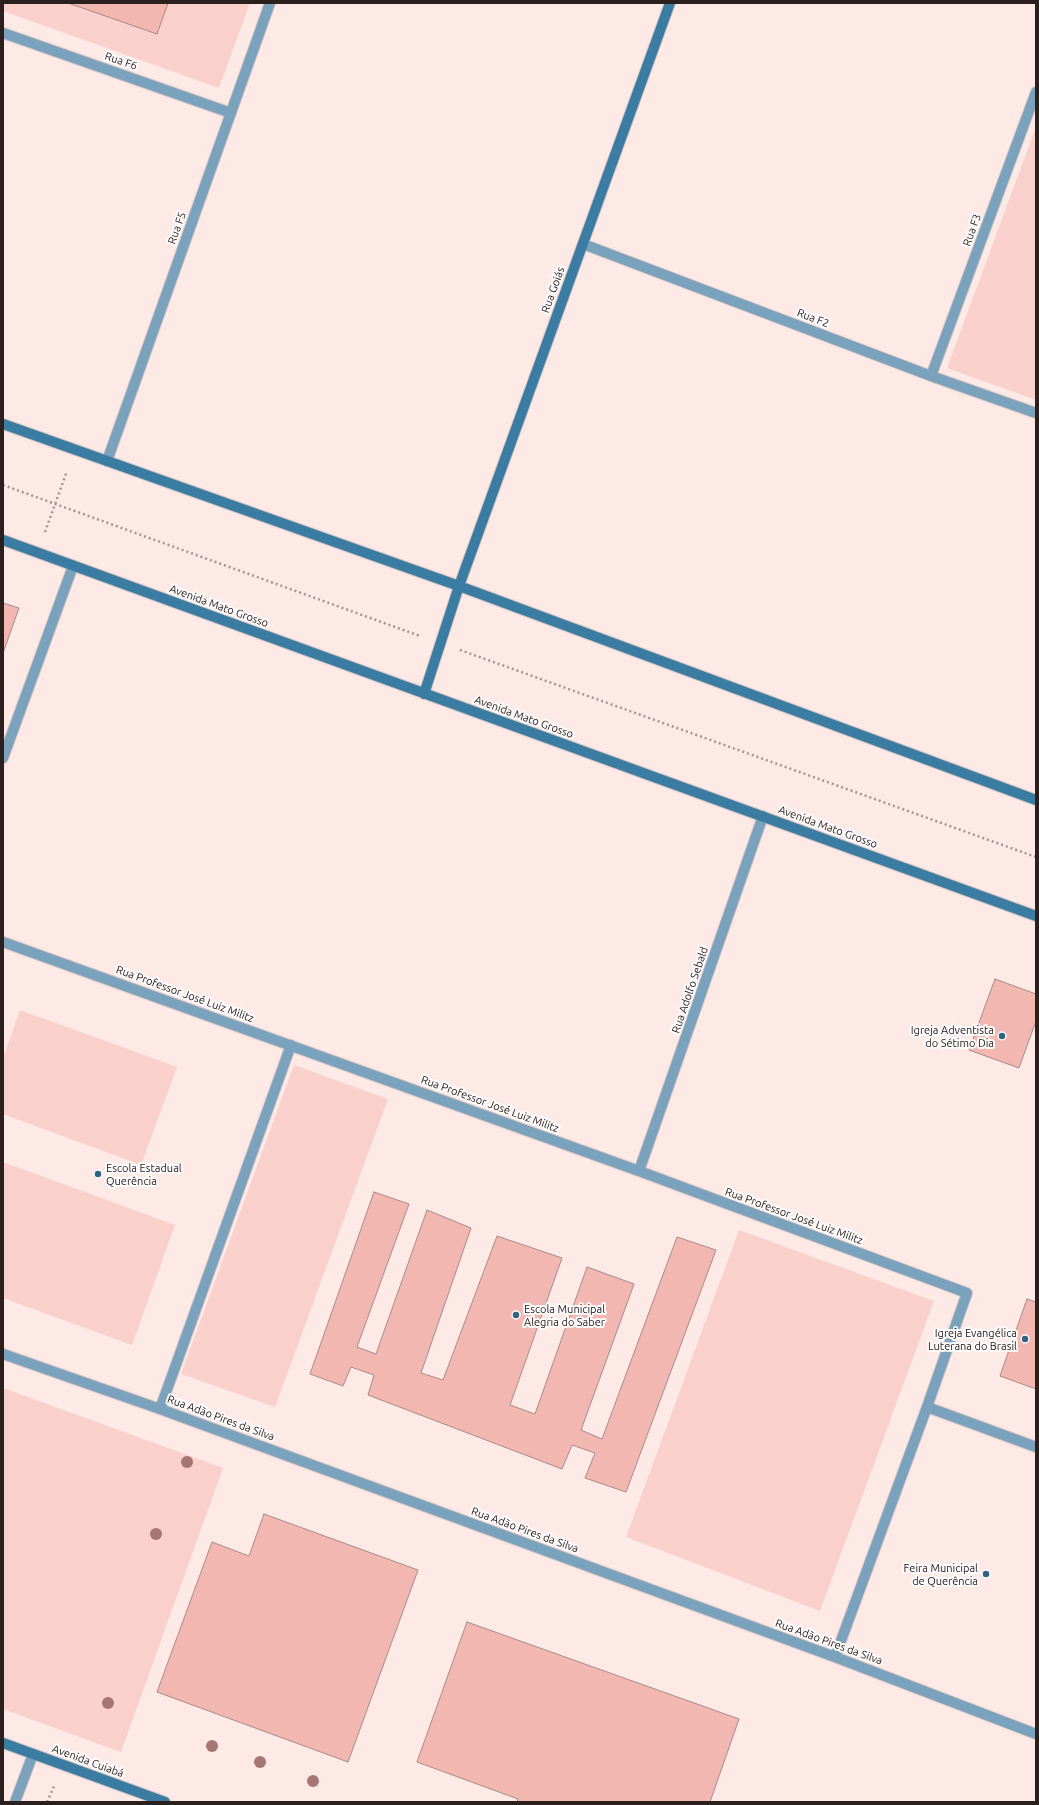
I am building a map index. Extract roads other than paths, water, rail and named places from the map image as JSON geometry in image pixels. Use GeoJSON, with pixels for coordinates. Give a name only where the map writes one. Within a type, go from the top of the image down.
{"type":"FeatureCollection","features":[{"type":"Feature","properties":{"kind":"street","name":"Rua F5"},"geometry":{"type":"LineString","coordinates":[[107,461],[270,3]]}},
{"type":"Feature","properties":{"kind":"street","name":"Rua Goiás"},"geometry":{"type":"LineString","coordinates":[[424,694],[460,586],[670,3]]}},
{"type":"Feature","properties":{"kind":"street","name":"Rua F6"},"geometry":{"type":"LineString","coordinates":[[3,33],[231,113]]}},
{"type":"Feature","properties":{"kind":"street","name":"Rua F3"},"geometry":{"type":"LineString","coordinates":[[931,376],[1036,92]]}},
{"type":"Feature","properties":{"kind":"street","name":"Rua F2"},"geometry":{"type":"LineString","coordinates":[[583,244],[931,376],[1036,413]]}},
{"type":"Feature","properties":{"kind":"street"},"geometry":{"type":"LineString","coordinates":[[3,424],[460,586],[1036,800]]}},
{"type":"Feature","properties":{"kind":"street","name":"Avenida Mato Grosso"},"geometry":{"type":"LineString","coordinates":[[3,540],[1036,916]]}},
{"type":"Feature","properties":{"kind":"street"},"geometry":{"type":"LineString","coordinates":[[3,758],[73,566]]}},
{"type":"Feature","properties":{"kind":"street","name":"Rua Adolfo Sebald"},"geometry":{"type":"LineString","coordinates":[[639,1171],[763,816]]}},
{"type":"Feature","properties":{"kind":"street","name":"Rua Professor José Luiz Militz"},"geometry":{"type":"LineString","coordinates":[[3,942],[639,1171],[967,1293],[928,1407]]}},
{"type":"Feature","properties":{"kind":"street"},"geometry":{"type":"LineString","coordinates":[[160,1409],[291,1045]]}},
{"type":"Feature","properties":{"kind":"street","name":"Rua Adão Pires da Silva"},"geometry":{"type":"LineString","coordinates":[[3,1354],[160,1409],[835,1657],[1036,1734]]}},
{"type":"Feature","properties":{"kind":"street"},"geometry":{"type":"LineString","coordinates":[[835,1657],[928,1407],[1036,1447]]}},
{"type":"Feature","properties":{"kind":"street","name":"Avenida Cuiabá"},"geometry":{"type":"LineString","coordinates":[[3,1743],[165,1802]]}},
{"type":"Feature","properties":{"kind":"street"},"geometry":{"type":"LineString","coordinates":[[15,1802],[33,1754]]}},
{"type":"Feature","properties":{"kind":"place","name":"Igreja Adventista do Sétimo Dia"},"geometry":{"type":"Point","coordinates":[1002,1036]}},
{"type":"Feature","properties":{"kind":"place","name":"Escola Estadual Querência"},"geometry":{"type":"Point","coordinates":[98,1174]}},
{"type":"Feature","properties":{"kind":"place","name":"Escola Municipal Alegria do Saber"},"geometry":{"type":"Point","coordinates":[516,1315]}},
{"type":"Feature","properties":{"kind":"place","name":"Igreja Evangélica Luterana do Brasil"},"geometry":{"type":"Point","coordinates":[1025,1339]}},
{"type":"Feature","properties":{"kind":"place","name":"Feira Municipal de Querência"},"geometry":{"type":"Point","coordinates":[986,1574]}}]}
